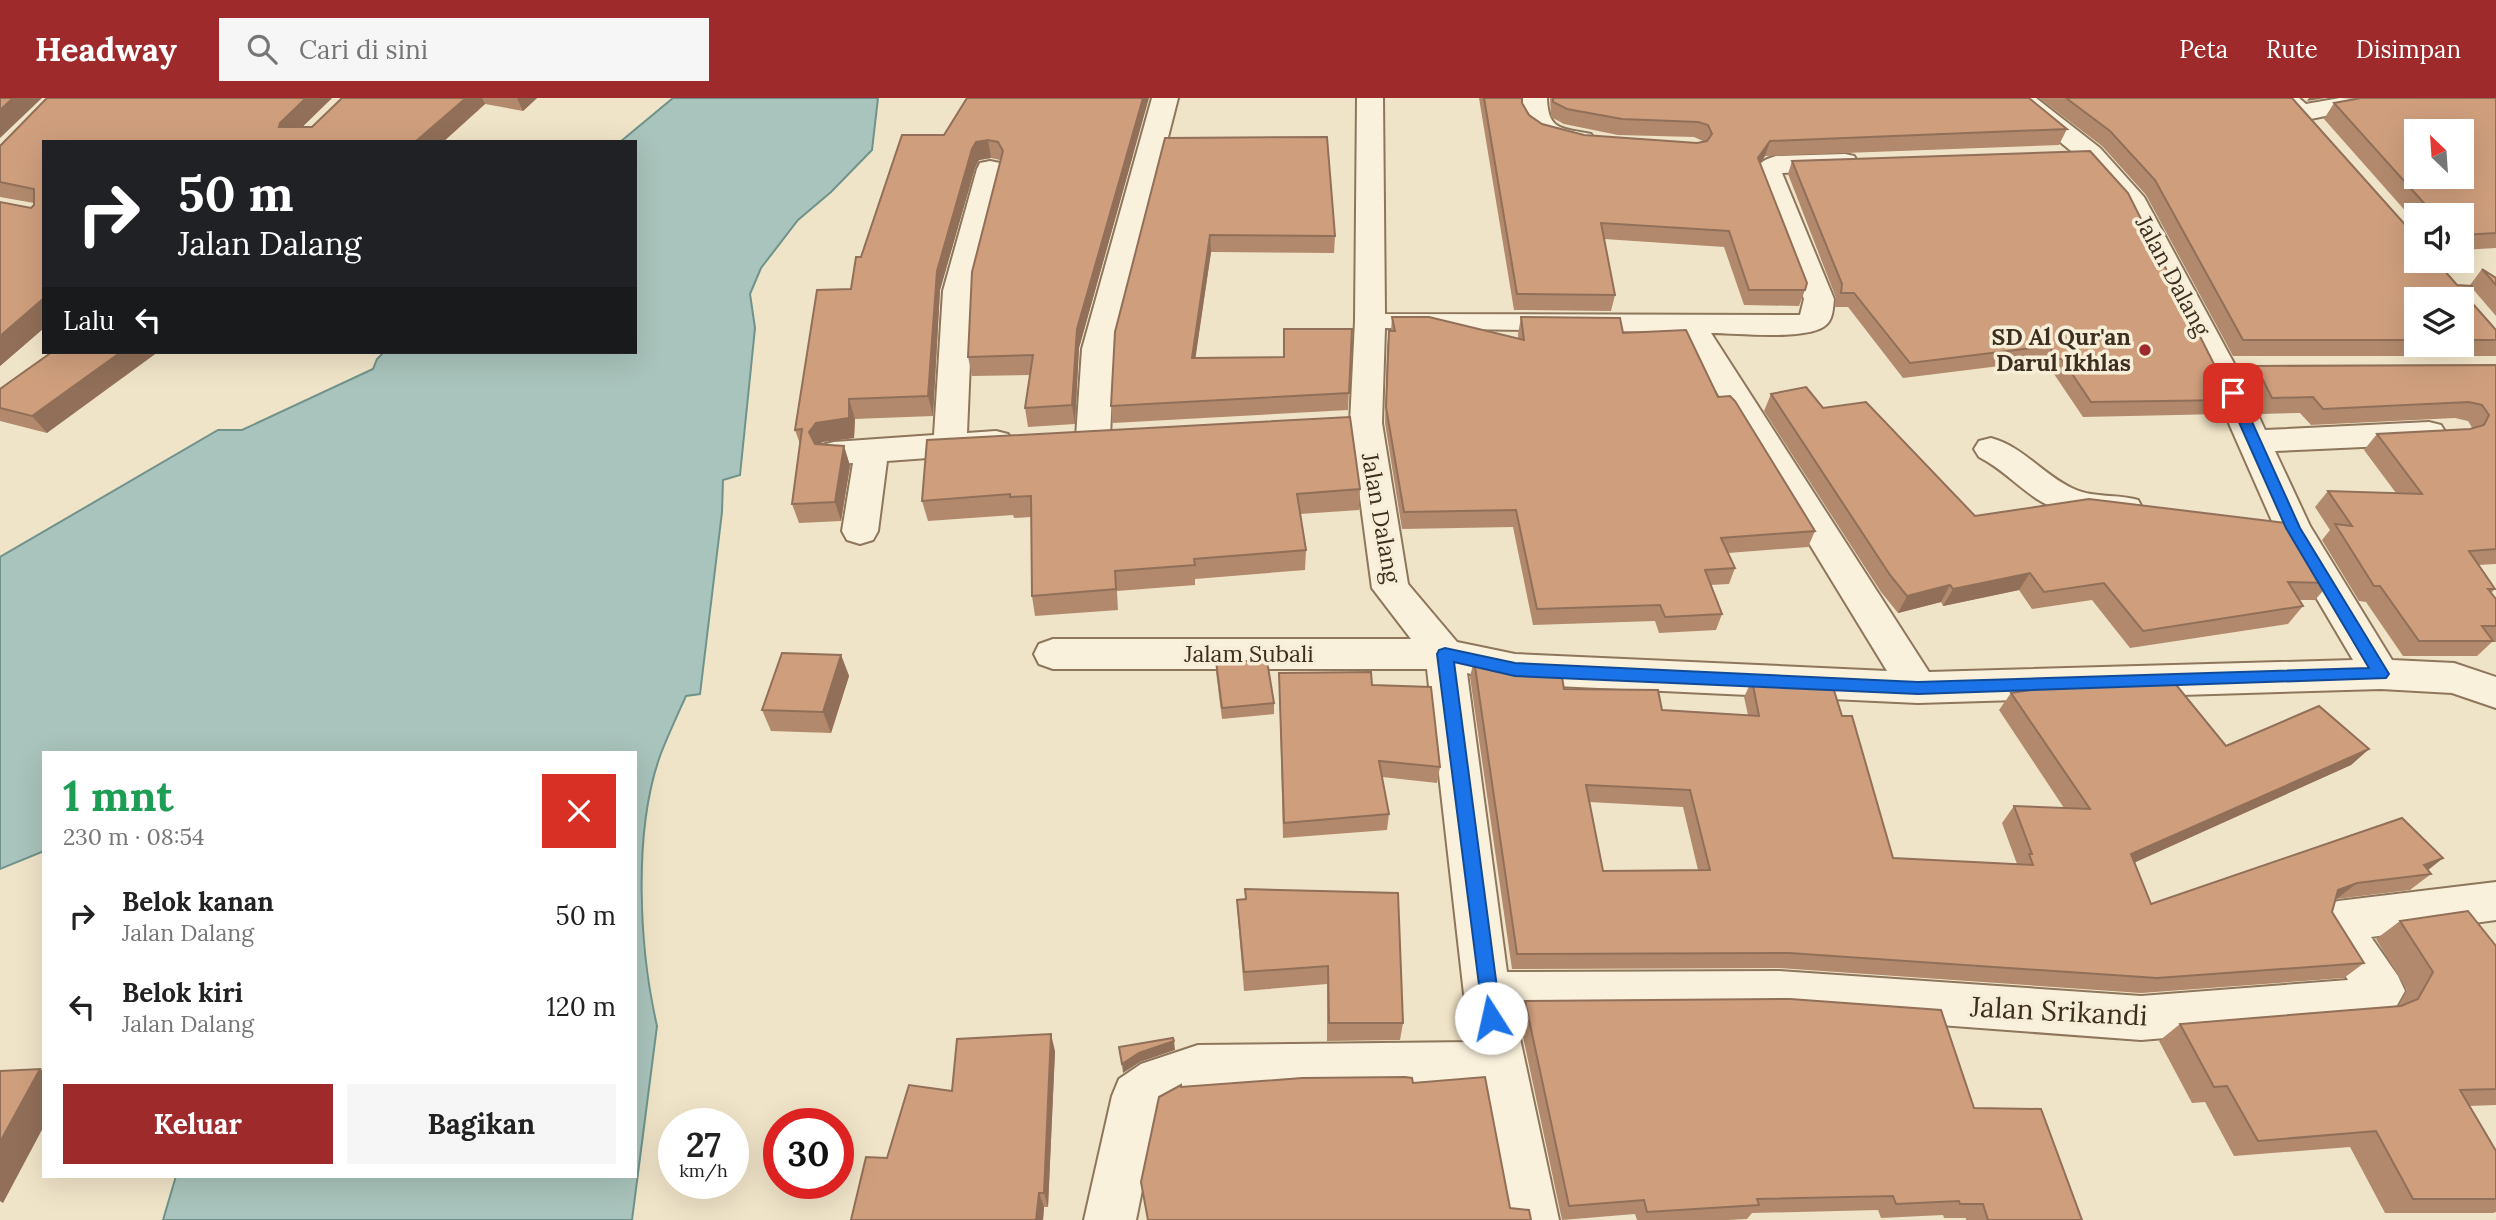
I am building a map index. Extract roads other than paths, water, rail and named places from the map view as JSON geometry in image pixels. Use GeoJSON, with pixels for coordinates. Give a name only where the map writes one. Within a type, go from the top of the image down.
{"type":"FeatureCollection","features":[{"type":"Feature","properties":{"kind":"street"},"geometry":{"type":"LineString","coordinates":[[1094,437],[1098,349],[1165,98]]}},
{"type":"Feature","properties":{"kind":"street","name":"Jalan Dalang"},"geometry":{"type":"LineString","coordinates":[[1370,98],[1370,321],[1352,424],[1390,588],[1445,654]]}},
{"type":"Feature","properties":{"kind":"street"},"geometry":{"type":"LineString","coordinates":[[1535,98],[1534,118],[1539,126],[1553,134],[1604,141]]}},
{"type":"Feature","properties":{"kind":"street","name":"Jalan Dalang"},"geometry":{"type":"LineString","coordinates":[[2020,98],[2091,155],[2134,202],[2235,369],[2256,440],[2293,528],[2381,674]]}},
{"type":"Feature","properties":{"kind":"street"},"geometry":{"type":"LineString","coordinates":[[2293,106],[2370,100],[2369,98]]}},
{"type":"Feature","properties":{"kind":"street"},"geometry":{"type":"LineString","coordinates":[[2293,106],[2319,134]]}},
{"type":"Feature","properties":{"kind":"street"},"geometry":{"type":"LineString","coordinates":[[2050,156],[2091,155]]}},
{"type":"Feature","properties":{"kind":"street"},"geometry":{"type":"LineString","coordinates":[[1370,321],[1806,324],[1816,318],[1819,299],[1769,173],[1770,168],[1776,164],[1872,161]]}},
{"type":"Feature","properties":{"kind":"street"},"geometry":{"type":"LineString","coordinates":[[950,445],[958,291],[990,169]]}},
{"type":"Feature","properties":{"kind":"street"},"geometry":{"type":"LineString","coordinates":[[1689,322],[1918,688]]}},
{"type":"Feature","properties":{"kind":"street"},"geometry":{"type":"LineString","coordinates":[[2256,440],[2455,432]]}},
{"type":"Feature","properties":{"kind":"street"},"geometry":{"type":"LineString","coordinates":[[834,453],[1028,440]]}},
{"type":"Feature","properties":{"kind":"street"},"geometry":{"type":"LineString","coordinates":[[860,531],[872,449]]}},
{"type":"Feature","properties":{"kind":"street"},"geometry":{"type":"LineString","coordinates":[[1991,449],[2008,456],[2060,498],[2084,504],[2161,513]]}},
{"type":"Feature","properties":{"kind":"street"},"geometry":{"type":"LineString","coordinates":[[2253,523],[2293,528]]}},
{"type":"Feature","properties":{"kind":"street","name":"Jalam Subali"},"geometry":{"type":"LineString","coordinates":[[1053,654],[1445,654]]}},
{"type":"Feature","properties":{"kind":"street"},"geometry":{"type":"LineString","coordinates":[[1533,1220],[1487,994],[1445,654],[1515,669],[1918,688],[2381,674],[2454,678],[2496,693]]}},
{"type":"Feature","properties":{"kind":"street","name":"Jalan Srikandi"},"geometry":{"type":"LineString","coordinates":[[1487,994],[1779,992],[2141,1018],[2376,999],[2382,991],[2337,926],[2338,921],[2496,901]]}},
{"type":"Feature","properties":{"kind":"street"},"geometry":{"type":"LineString","coordinates":[[1110,1220],[1136,1096],[1158,1081],[1198,1068],[1501,1065]]}},
{"type":"Feature","properties":{"kind":"water"},"geometry":{"type":"Polygon","coordinates":[[[673,98],[878,98],[872,150],[831,192],[798,220],[761,268],[750,294],[755,328],[740,475],[723,480],[722,512],[700,694],[686,696],[669,733],[651,786],[646,819],[642,854],[643,926],[657,1026],[632,1220],[163,1220],[175,1178],[637,1178],[637,751],[42,751],[42,852],[0,869],[0,557],[218,430],[242,430],[373,369],[382,354],[637,354],[637,140],[622,140],[673,98]]]}},
{"type":"Feature","properties":{"kind":"place","name":"SD Al Qur'an Darul Ikhlas"},"geometry":{"type":"Point","coordinates":[2145,350]}}]}
